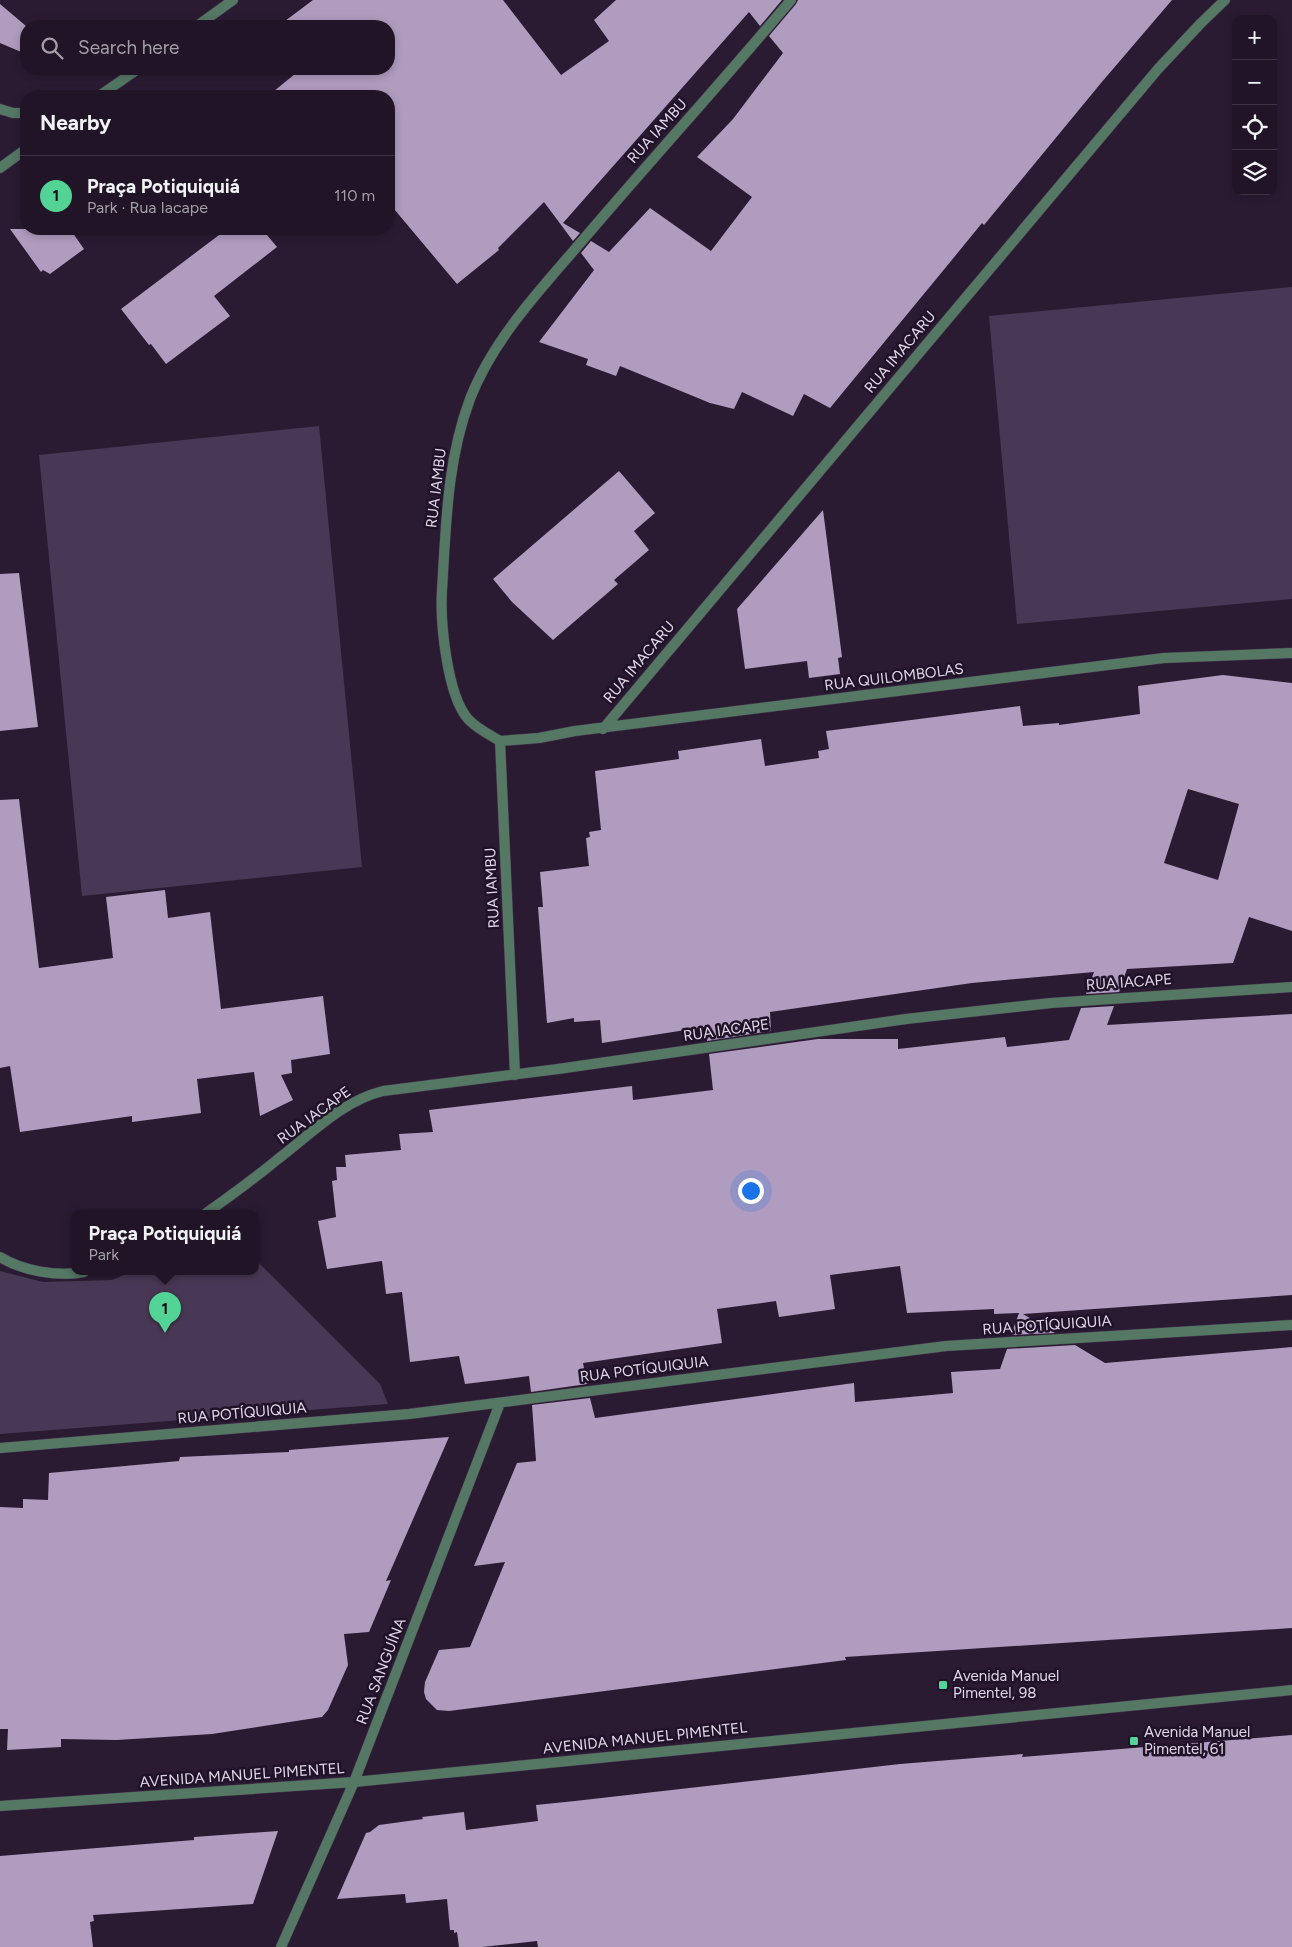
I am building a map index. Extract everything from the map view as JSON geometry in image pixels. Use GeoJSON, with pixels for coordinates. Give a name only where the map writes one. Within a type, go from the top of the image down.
{"type":"FeatureCollection","features":[{"type":"Feature","properties":{"kind":"street"},"geometry":{"type":"LineString","coordinates":[[205,20],[233,0]]}},
{"type":"Feature","properties":{"kind":"street","name":"RUA IAMBU"},"geometry":{"type":"LineString","coordinates":[[515,1075],[500,741],[467,718],[456,695],[446,663],[441,605],[447,505],[457,438],[471,397],[492,354],[539,291],[791,0]]}},
{"type":"Feature","properties":{"kind":"street","name":"RUA IMACARU"},"geometry":{"type":"LineString","coordinates":[[603,729],[1158,70],[1200,23],[1225,0]]}},
{"type":"Feature","properties":{"kind":"street"},"geometry":{"type":"LineString","coordinates":[[108,90],[129,75]]}},
{"type":"Feature","properties":{"kind":"street"},"geometry":{"type":"LineString","coordinates":[[0,110],[20,113]]}},
{"type":"Feature","properties":{"kind":"street"},"geometry":{"type":"LineString","coordinates":[[0,168],[20,153]]}},
{"type":"Feature","properties":{"kind":"street","name":"RUA QUILOMBOLAS"},"geometry":{"type":"LineString","coordinates":[[500,741],[539,738],[1164,658],[1292,653]]}},
{"type":"Feature","properties":{"kind":"street","name":"RUA IACAPE"},"geometry":{"type":"LineString","coordinates":[[211,1210],[251,1182],[347,1104],[367,1095],[383,1091],[515,1075],[906,1019],[1051,1003],[1292,987]]}},
{"type":"Feature","properties":{"kind":"street"},"geometry":{"type":"LineString","coordinates":[[0,1257],[16,1266],[50,1272],[71,1272]]}},
{"type":"Feature","properties":{"kind":"street","name":"RUA POTÍQUIQUIA"},"geometry":{"type":"LineString","coordinates":[[0,1448],[409,1414],[946,1346],[1292,1325]]}},
{"type":"Feature","properties":{"kind":"street","name":"RUA SANGUÍNA"},"geometry":{"type":"LineString","coordinates":[[281,1947],[354,1782],[500,1403]]}},
{"type":"Feature","properties":{"kind":"street","name":"AVENIDA MANUEL PIMENTEL"},"geometry":{"type":"LineString","coordinates":[[0,1806],[354,1782],[1292,1690]]}},
{"type":"Feature","properties":{"kind":"shaded area"},"geometry":{"type":"Polygon","coordinates":[[[1292,287],[1292,599],[1017,624],[989,316],[1292,287]]]}},
{"type":"Feature","properties":{"kind":"shaded area"},"geometry":{"type":"Polygon","coordinates":[[[319,426],[362,867],[82,896],[39,455],[319,426]]]}},
{"type":"Feature","properties":{"kind":"shaded area"},"geometry":{"type":"Polygon","coordinates":[[[259,1263],[380,1384],[388,1404],[0,1434],[0,1271],[43,1282],[112,1280],[124,1275],[259,1275],[259,1263]]]}},
{"type":"Feature","properties":{"kind":"building"},"geometry":{"type":"Polygon","coordinates":[[[313,0],[503,0],[561,75],[609,41],[594,20],[616,0],[782,0],[760,26],[749,12],[563,223],[580,233],[573,241],[544,202],[498,248],[499,250],[457,284],[395,210],[395,90],[275,90],[294,75],[395,75],[395,20],[286,20],[313,0]]]}},
{"type":"Feature","properties":{"kind":"building"},"geometry":{"type":"Polygon","coordinates":[[[798,0],[1172,0],[984,225],[982,223],[830,408],[804,394],[793,416],[742,392],[734,409],[710,403],[620,366],[616,376],[586,365],[588,359],[539,342],[594,270],[581,253],[591,241],[609,252],[650,208],[711,251],[752,197],[697,157],[733,119],[783,53],[769,36],[798,0]]]}},
{"type":"Feature","properties":{"kind":"building"},"geometry":{"type":"Polygon","coordinates":[[[0,4],[20,21],[20,51],[0,43],[0,4]]]}},
{"type":"Feature","properties":{"kind":"building"},"geometry":{"type":"Polygon","coordinates":[[[10,229],[20,229],[20,235],[74,235],[84,249],[50,274],[43,270],[41,272],[10,229]]]}},
{"type":"Feature","properties":{"kind":"building"},"geometry":{"type":"Polygon","coordinates":[[[219,235],[267,235],[277,247],[214,296],[230,316],[166,364],[121,309],[219,235]]]}},
{"type":"Feature","properties":{"kind":"building"},"geometry":{"type":"Polygon","coordinates":[[[619,471],[655,513],[634,531],[649,550],[614,580],[618,584],[553,640],[512,602],[493,579],[619,471]]]}},
{"type":"Feature","properties":{"kind":"building"},"geometry":{"type":"Polygon","coordinates":[[[823,510],[842,657],[838,658],[840,674],[809,678],[807,661],[745,669],[737,609],[823,510]]]}},
{"type":"Feature","properties":{"kind":"building"},"geometry":{"type":"Polygon","coordinates":[[[19,573],[38,727],[0,731],[0,574],[19,573]]]}},
{"type":"Feature","properties":{"kind":"building"},"geometry":{"type":"Polygon","coordinates":[[[1223,675],[1292,683],[1292,931],[1249,917],[1233,963],[1127,969],[1119,992],[1086,994],[1094,972],[972,983],[770,1012],[771,1031],[707,1041],[705,1027],[602,1043],[600,1020],[574,1022],[574,1018],[547,1023],[538,907],[543,907],[540,872],[589,866],[586,838],[590,837],[589,832],[601,830],[595,771],[679,759],[678,751],[761,739],[765,766],[819,758],[818,751],[829,749],[826,731],[1020,706],[1023,726],[1059,723],[1059,725],[1140,714],[1138,686],[1223,675]],[[1188,789],[1164,863],[1218,880],[1239,804],[1188,789]]]}},
{"type":"Feature","properties":{"kind":"building"},"geometry":{"type":"Polygon","coordinates":[[[19,799],[39,968],[113,958],[106,897],[165,890],[168,918],[210,912],[221,1009],[323,996],[330,1054],[291,1060],[292,1073],[281,1075],[293,1100],[260,1116],[254,1072],[197,1079],[201,1113],[132,1122],[132,1116],[20,1132],[10,1066],[0,1068],[0,800],[19,799]]]}},
{"type":"Feature","properties":{"kind":"building"},"geometry":{"type":"Polygon","coordinates":[[[1114,1006],[1107,1025],[1292,1014],[1292,1295],[1023,1314],[1055,1333],[1011,1335],[1019,1313],[994,1314],[994,1309],[907,1313],[900,1266],[830,1275],[835,1309],[779,1317],[776,1301],[717,1309],[722,1343],[583,1363],[587,1384],[531,1392],[529,1376],[465,1384],[459,1356],[410,1362],[402,1292],[386,1294],[382,1261],[327,1269],[318,1221],[336,1217],[332,1181],[337,1180],[336,1167],[346,1167],[345,1155],[401,1150],[399,1134],[433,1132],[429,1110],[632,1086],[633,1100],[713,1090],[709,1054],[818,1039],[898,1039],[898,1049],[1005,1037],[1007,1047],[1069,1040],[1081,1008],[1114,1006]]]}},
{"type":"Feature","properties":{"kind":"building"},"geometry":{"type":"Polygon","coordinates":[[[1075,1345],[1105,1363],[1292,1347],[1292,1628],[845,1657],[846,1660],[449,1711],[437,1710],[426,1699],[424,1692],[425,1682],[439,1650],[470,1647],[505,1562],[474,1566],[517,1463],[536,1461],[532,1405],[590,1398],[595,1418],[854,1383],[855,1402],[953,1393],[951,1372],[1000,1369],[1007,1349],[1075,1345]]]}},
{"type":"Feature","properties":{"kind":"building"},"geometry":{"type":"Polygon","coordinates":[[[449,1437],[386,1581],[391,1580],[369,1632],[344,1634],[348,1665],[328,1710],[322,1717],[212,1734],[117,1740],[61,1739],[61,1747],[7,1750],[8,1729],[0,1729],[0,1507],[23,1508],[23,1499],[48,1500],[49,1473],[179,1461],[180,1457],[289,1452],[289,1450],[449,1437]]]}},
{"type":"Feature","properties":{"kind":"building"},"geometry":{"type":"Polygon","coordinates":[[[1292,1735],[1292,1947],[538,1947],[537,1941],[482,1947],[459,1947],[457,1932],[454,1933],[454,1930],[450,1930],[447,1899],[406,1903],[405,1894],[337,1899],[366,1833],[379,1825],[423,1819],[422,1817],[464,1812],[466,1830],[538,1821],[536,1805],[900,1764],[1023,1754],[1022,1757],[1292,1735]]]}},
{"type":"Feature","properties":{"kind":"building"},"geometry":{"type":"Polygon","coordinates":[[[278,1831],[253,1904],[93,1915],[94,1921],[90,1922],[93,1947],[0,1947],[0,1856],[194,1840],[194,1837],[278,1831]]]}},
{"type":"Feature","properties":{"kind":"place","name":"Praça Potiquiquiá"},"geometry":{"type":"Point","coordinates":[165,1333]}},
{"type":"Feature","properties":{"kind":"place","name":"Avenida Manuel Pimentel, 98"},"geometry":{"type":"Point","coordinates":[943,1685]}},
{"type":"Feature","properties":{"kind":"place","name":"Avenida Manuel Pimentel, 61"},"geometry":{"type":"Point","coordinates":[1134,1741]}}]}
